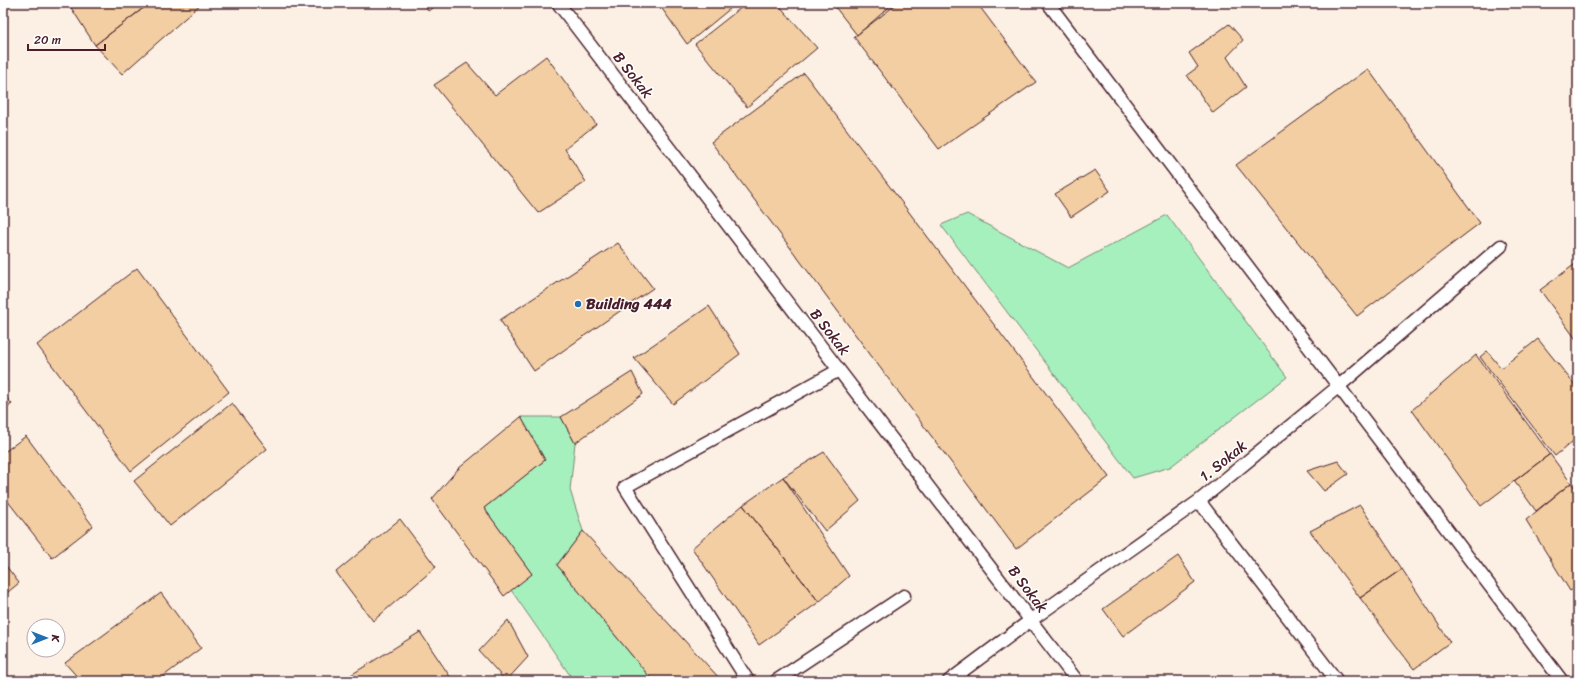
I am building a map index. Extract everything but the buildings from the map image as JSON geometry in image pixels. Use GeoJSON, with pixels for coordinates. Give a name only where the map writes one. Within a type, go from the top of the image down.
{"type":"FeatureCollection","features":[{"type":"Feature","properties":{"kind":"lane","name":"B Sokak"},"geometry":{"type":"LineString","coordinates":[[558,3],[1077,681]]}},
{"type":"Feature","properties":{"kind":"lane"},"geometry":{"type":"LineString","coordinates":[[1048,3],[1562,681]]}},
{"type":"Feature","properties":{"kind":"lane","name":"1. Sokak"},"geometry":{"type":"LineString","coordinates":[[949,681],[1031,620],[1199,501],[1339,386],[1501,246]]}},
{"type":"Feature","properties":{"kind":"lane"},"geometry":{"type":"LineString","coordinates":[[748,681],[625,487],[839,370]]}},
{"type":"Feature","properties":{"kind":"lane"},"geometry":{"type":"LineString","coordinates":[[1199,501],[1337,681]]}},
{"type":"Feature","properties":{"kind":"lane"},"geometry":{"type":"LineString","coordinates":[[776,681],[904,596]]}},
{"type":"Feature","properties":{"kind":"green space"},"geometry":{"type":"Polygon","coordinates":[[[967,214],[1068,268],[1167,215],[1287,377],[1170,467],[1133,478],[941,225],[967,214]]]}},
{"type":"Feature","properties":{"kind":"green space"},"geometry":{"type":"Polygon","coordinates":[[[521,417],[561,417],[575,443],[570,490],[583,531],[557,565],[653,681],[574,681],[511,590],[532,574],[484,508],[545,460],[521,417]]]}},
{"type":"Feature","properties":{"kind":"place","name":"Building 444"},"geometry":{"type":"Point","coordinates":[578,304]}}]}
